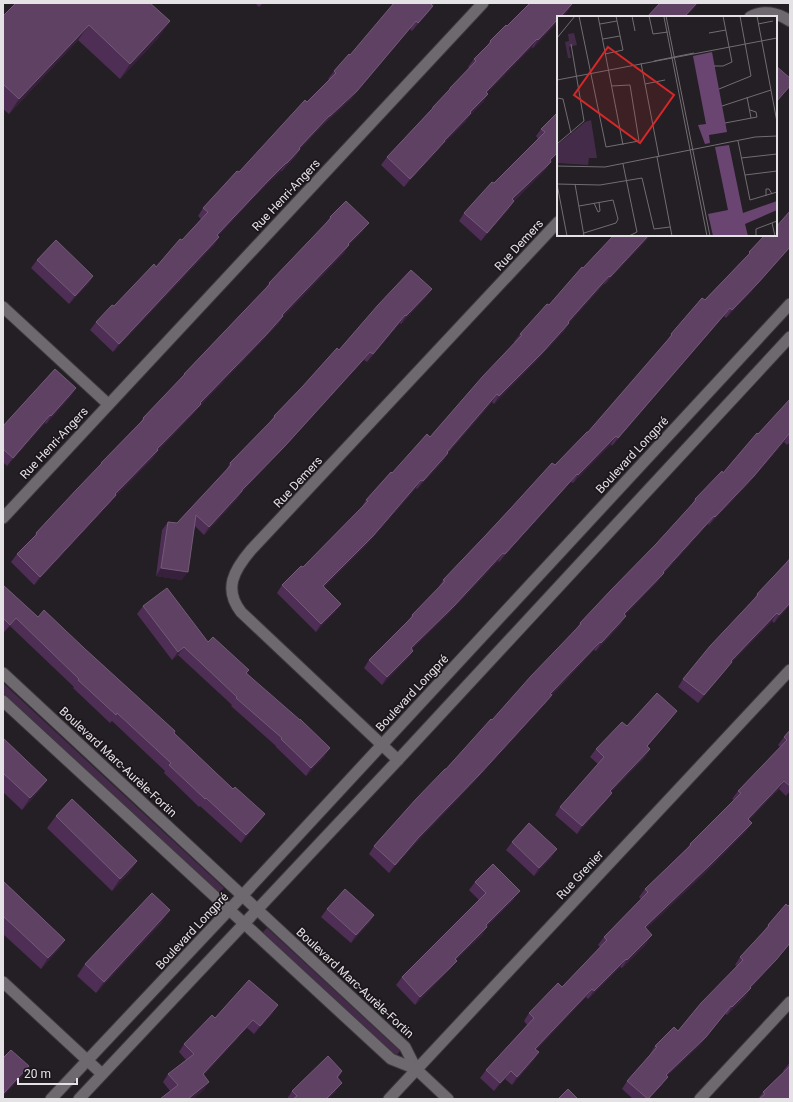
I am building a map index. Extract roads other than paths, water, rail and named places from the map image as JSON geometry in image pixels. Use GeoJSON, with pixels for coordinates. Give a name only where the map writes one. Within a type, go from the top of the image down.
{"type":"FeatureCollection","features":[{"type":"Feature","properties":{"kind":"street","name":"Rue Henri-Angers"},"geometry":{"type":"LineString","coordinates":[[3,518],[483,3]]}},
{"type":"Feature","properties":{"kind":"street"},"geometry":{"type":"LineString","coordinates":[[752,16],[759,13],[772,13],[780,15],[790,21]]}},
{"type":"Feature","properties":{"kind":"street","name":"Rue Demers"},"geometry":{"type":"LineString","coordinates":[[398,760],[237,607],[231,587],[232,580],[237,567],[251,550],[557,223]]}},
{"type":"Feature","properties":{"kind":"street","name":"Boulevard Longpré"},"geometry":{"type":"LineString","coordinates":[[51,1099],[229,910],[790,304]]}},
{"type":"Feature","properties":{"kind":"street"},"geometry":{"type":"LineString","coordinates":[[3,307],[108,404]]}},
{"type":"Feature","properties":{"kind":"street"},"geometry":{"type":"LineString","coordinates":[[78,1099],[398,760],[790,337]]}},
{"type":"Feature","properties":{"kind":"street","name":"Rue Grenier"},"geometry":{"type":"LineString","coordinates":[[389,1099],[790,670]]}},
{"type":"Feature","properties":{"kind":"street","name":"Boulevard Marc-Aurèle-Fortin"},"geometry":{"type":"LineString","coordinates":[[3,673],[405,1047],[416,1069]]}},
{"type":"Feature","properties":{"kind":"street"},"geometry":{"type":"LineString","coordinates":[[3,701],[391,1059],[416,1069],[448,1099]]}},
{"type":"Feature","properties":{"kind":"street"},"geometry":{"type":"LineString","coordinates":[[3,982],[102,1074]]}},
{"type":"Feature","properties":{"kind":"street"},"geometry":{"type":"LineString","coordinates":[[700,1099],[790,1002]]}}]}
